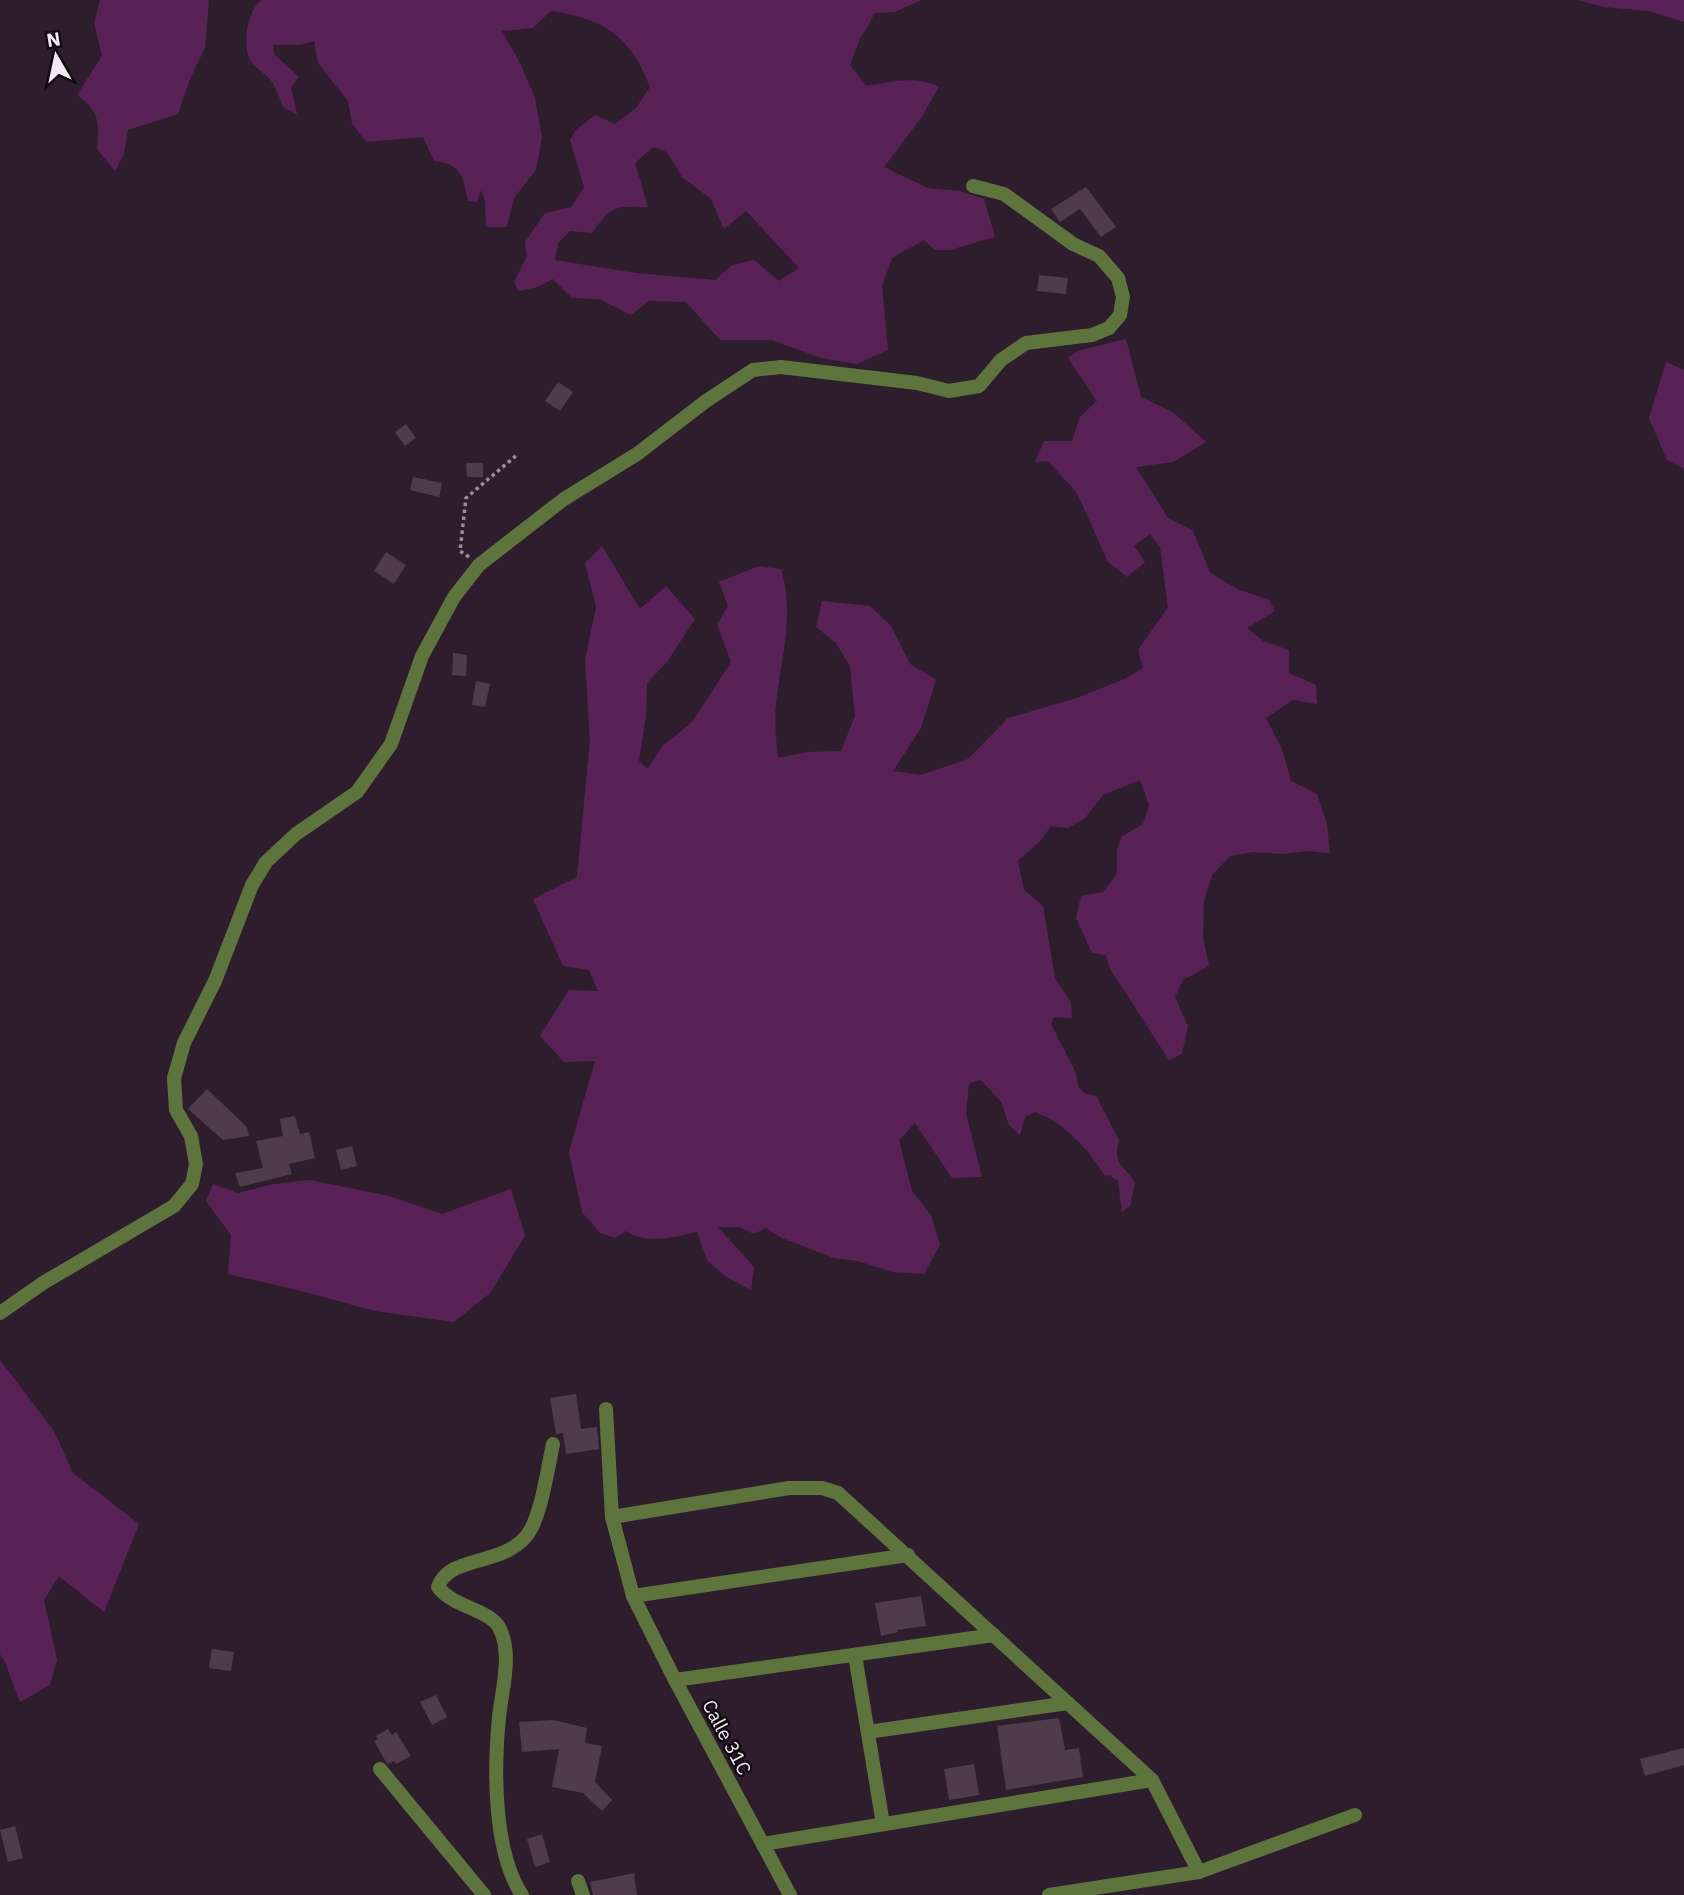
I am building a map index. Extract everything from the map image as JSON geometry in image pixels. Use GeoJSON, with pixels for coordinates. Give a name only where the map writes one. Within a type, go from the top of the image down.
{"type":"FeatureCollection","features":[{"type":"Feature","properties":{"kind":"street"},"geometry":{"type":"LineString","coordinates":[[0,1313],[43,1283],[174,1206],[192,1184],[196,1164],[193,1145],[191,1136],[176,1110],[174,1078],[184,1043],[215,981],[253,885],[267,862],[296,834],[357,792],[391,744],[422,656],[454,597],[479,565],[564,499],[637,454],[706,401],[753,370],[781,367],[917,383],[949,391],[979,386],[1001,360],[1026,343],[1092,335],[1109,328],[1120,315],[1123,297],[1118,278],[1099,257],[1073,244],[1004,194],[972,186]]}},
{"type":"Feature","properties":{"kind":"street","name":"Calle 31C"},"geometry":{"type":"LineString","coordinates":[[606,1409],[612,1517],[633,1597],[790,1895]]}},
{"type":"Feature","properties":{"kind":"street"},"geometry":{"type":"LineString","coordinates":[[522,1895],[500,1834],[498,1811],[499,1718],[505,1646],[498,1627],[489,1617],[444,1595],[438,1587],[441,1577],[456,1567],[499,1556],[513,1549],[531,1530],[553,1444]]}},
{"type":"Feature","properties":{"kind":"street"},"geometry":{"type":"LineString","coordinates":[[612,1517],[789,1488],[822,1488],[838,1493],[1152,1780],[1199,1872]]}},
{"type":"Feature","properties":{"kind":"street"},"geometry":{"type":"LineString","coordinates":[[633,1597],[908,1555]]}},
{"type":"Feature","properties":{"kind":"street"},"geometry":{"type":"LineString","coordinates":[[675,1681],[994,1635]]}},
{"type":"Feature","properties":{"kind":"street"},"geometry":{"type":"LineString","coordinates":[[855,1655],[883,1824]]}},
{"type":"Feature","properties":{"kind":"street"},"geometry":{"type":"LineString","coordinates":[[868,1732],[1068,1703]]}},
{"type":"Feature","properties":{"kind":"street"},"geometry":{"type":"LineString","coordinates":[[380,1769],[484,1895]]}},
{"type":"Feature","properties":{"kind":"street"},"geometry":{"type":"LineString","coordinates":[[763,1844],[1152,1780]]}},
{"type":"Feature","properties":{"kind":"street"},"geometry":{"type":"LineString","coordinates":[[1049,1895],[1199,1872],[1355,1815]]}},
{"type":"Feature","properties":{"kind":"path"},"geometry":{"type":"LineString","coordinates":[[479,565],[460,551],[467,498],[517,454]]}},
{"type":"Feature","properties":{"kind":"shaded area"},"geometry":{"type":"Polygon","coordinates":[[[100,0],[209,0],[205,48],[190,79],[178,114],[128,130],[124,154],[115,171],[97,149],[98,125],[94,112],[77,95],[102,56],[94,23],[100,0]]]}},
{"type":"Feature","properties":{"kind":"shaded area"},"geometry":{"type":"Polygon","coordinates":[[[262,0],[921,0],[895,12],[875,13],[860,39],[850,65],[866,86],[912,80],[939,87],[921,118],[884,167],[928,188],[960,191],[984,199],[995,237],[950,250],[935,250],[924,240],[892,258],[882,286],[888,350],[857,364],[821,358],[772,340],[720,340],[686,302],[649,301],[631,315],[599,299],[572,298],[553,279],[538,287],[518,291],[514,282],[527,256],[525,242],[545,213],[571,207],[584,187],[570,140],[576,130],[595,115],[615,124],[636,108],[650,87],[634,55],[624,43],[601,25],[570,14],[551,11],[533,28],[502,31],[535,98],[542,137],[536,170],[514,198],[507,227],[486,227],[485,201],[481,190],[477,202],[468,201],[460,173],[450,165],[434,161],[423,137],[366,142],[352,123],[348,101],[318,63],[314,41],[299,45],[273,45],[274,54],[299,77],[291,88],[297,114],[284,108],[272,82],[253,65],[247,51],[248,26],[262,0]],[[653,147],[635,163],[648,207],[615,209],[604,217],[592,233],[570,231],[558,243],[555,260],[636,273],[715,280],[732,265],[754,260],[779,281],[799,268],[746,211],[724,229],[711,199],[682,177],[667,152],[653,147]]]}},
{"type":"Feature","properties":{"kind":"shaded area"},"geometry":{"type":"Polygon","coordinates":[[[1577,0],[1684,0],[1684,22],[1649,11],[1604,7],[1577,0]]]}},
{"type":"Feature","properties":{"kind":"shaded area"},"geometry":{"type":"Polygon","coordinates":[[[1126,339],[1141,397],[1174,413],[1206,442],[1173,462],[1136,467],[1168,518],[1193,531],[1210,572],[1237,589],[1269,600],[1275,611],[1247,628],[1263,641],[1289,650],[1289,673],[1316,685],[1317,704],[1293,700],[1266,718],[1282,749],[1291,781],[1317,794],[1327,824],[1330,853],[1253,852],[1230,856],[1212,875],[1204,901],[1203,937],[1209,966],[1183,980],[1175,997],[1188,1026],[1182,1054],[1169,1060],[1110,969],[1106,955],[1092,953],[1076,918],[1081,896],[1103,892],[1117,874],[1117,850],[1121,837],[1143,824],[1149,805],[1140,780],[1103,795],[1085,818],[1068,828],[1051,826],[1041,840],[1018,861],[1024,890],[1043,906],[1055,978],[1071,1002],[1072,1018],[1054,1017],[1051,1024],[1076,1073],[1078,1086],[1084,1093],[1096,1096],[1119,1140],[1118,1160],[1135,1183],[1130,1206],[1122,1212],[1118,1181],[1109,1175],[1105,1176],[1084,1147],[1056,1123],[1035,1112],[1025,1117],[1020,1135],[1009,1125],[1001,1102],[981,1080],[969,1083],[966,1113],[982,1177],[952,1178],[915,1123],[899,1140],[912,1191],[931,1215],[940,1245],[924,1274],[892,1272],[858,1261],[834,1258],[782,1238],[766,1228],[754,1234],[739,1227],[718,1227],[754,1267],[751,1290],[725,1276],[707,1260],[697,1232],[651,1239],[626,1231],[615,1238],[600,1233],[582,1212],[569,1152],[595,1061],[564,1062],[540,1036],[569,990],[598,991],[589,970],[563,966],[533,899],[577,877],[590,741],[585,660],[596,607],[585,563],[602,546],[640,609],[666,586],[695,619],[667,662],[647,683],[646,716],[639,761],[647,769],[663,746],[692,722],[731,662],[717,624],[728,606],[719,582],[759,566],[781,569],[787,603],[786,636],[775,711],[778,758],[808,752],[841,751],[855,716],[850,666],[836,643],[816,627],[822,601],[870,606],[891,626],[910,664],[936,680],[921,728],[893,771],[921,775],[968,759],[1008,718],[1077,698],[1122,680],[1143,668],[1138,650],[1168,607],[1160,547],[1150,534],[1134,546],[1145,562],[1127,577],[1108,562],[1077,493],[1048,461],[1035,462],[1044,441],[1072,441],[1080,417],[1097,401],[1068,358],[1078,351],[1126,339]]]}},
{"type":"Feature","properties":{"kind":"shaded area"},"geometry":{"type":"Polygon","coordinates":[[[1666,362],[1684,370],[1684,469],[1667,460],[1649,418],[1666,362]]]}},
{"type":"Feature","properties":{"kind":"shaded area"},"geometry":{"type":"Polygon","coordinates":[[[310,1180],[389,1196],[442,1214],[511,1189],[525,1236],[490,1293],[454,1322],[375,1311],[228,1274],[231,1235],[206,1201],[213,1184],[238,1193],[274,1184],[310,1180]]]}},
{"type":"Feature","properties":{"kind":"shaded area"},"geometry":{"type":"Polygon","coordinates":[[[0,1360],[54,1431],[73,1473],[139,1524],[104,1612],[59,1576],[44,1600],[57,1660],[50,1685],[20,1702],[0,1654],[0,1360]]]}},
{"type":"Feature","properties":{"kind":"building"},"geometry":{"type":"Polygon","coordinates":[[[1086,187],[1116,227],[1101,237],[1080,209],[1060,222],[1051,209],[1086,187]]]}},
{"type":"Feature","properties":{"kind":"building"},"geometry":{"type":"Polygon","coordinates":[[[1039,275],[1068,278],[1066,294],[1037,291],[1039,275]]]}},
{"type":"Feature","properties":{"kind":"building"},"geometry":{"type":"Polygon","coordinates":[[[558,382],[573,392],[560,411],[545,401],[558,382]]]}},
{"type":"Feature","properties":{"kind":"building"},"geometry":{"type":"Polygon","coordinates":[[[406,424],[416,438],[405,446],[395,432],[406,424]]]}},
{"type":"Feature","properties":{"kind":"building"},"geometry":{"type":"Polygon","coordinates":[[[466,463],[483,463],[483,477],[467,477],[466,463]]]}},
{"type":"Feature","properties":{"kind":"building"},"geometry":{"type":"Polygon","coordinates":[[[413,477],[442,483],[439,497],[410,490],[413,477]]]}},
{"type":"Feature","properties":{"kind":"building"},"geometry":{"type":"Polygon","coordinates":[[[386,552],[406,565],[394,584],[374,571],[386,552]]]}},
{"type":"Feature","properties":{"kind":"building"},"geometry":{"type":"Polygon","coordinates":[[[453,653],[467,655],[466,676],[452,675],[453,653]]]}},
{"type":"Feature","properties":{"kind":"building"},"geometry":{"type":"Polygon","coordinates":[[[476,681],[490,684],[485,707],[472,705],[476,681]]]}},
{"type":"Feature","properties":{"kind":"building"},"geometry":{"type":"Polygon","coordinates":[[[207,1089],[247,1127],[249,1136],[223,1140],[188,1109],[207,1089]]]}},
{"type":"Feature","properties":{"kind":"building"},"geometry":{"type":"Polygon","coordinates":[[[295,1116],[300,1134],[309,1132],[315,1158],[289,1164],[292,1174],[240,1187],[235,1173],[263,1168],[256,1141],[283,1136],[280,1119],[295,1116]]]}},
{"type":"Feature","properties":{"kind":"building"},"geometry":{"type":"Polygon","coordinates":[[[352,1146],[357,1166],[341,1170],[336,1150],[352,1146]]]}},
{"type":"Feature","properties":{"kind":"building"},"geometry":{"type":"Polygon","coordinates":[[[576,1394],[581,1429],[597,1427],[599,1449],[566,1454],[563,1433],[556,1434],[550,1398],[576,1394]]]}},
{"type":"Feature","properties":{"kind":"building"},"geometry":{"type":"Polygon","coordinates":[[[921,1596],[926,1626],[897,1630],[898,1632],[881,1636],[875,1603],[921,1596]]]}},
{"type":"Feature","properties":{"kind":"building"},"geometry":{"type":"Polygon","coordinates":[[[212,1649],[234,1652],[231,1671],[209,1668],[212,1649]]]}},
{"type":"Feature","properties":{"kind":"building"},"geometry":{"type":"Polygon","coordinates":[[[436,1695],[447,1717],[432,1725],[420,1702],[436,1695]]]}},
{"type":"Feature","properties":{"kind":"building"},"geometry":{"type":"Polygon","coordinates":[[[1059,1718],[1065,1750],[1079,1748],[1083,1777],[1006,1790],[997,1726],[1059,1718]]]}},
{"type":"Feature","properties":{"kind":"building"},"geometry":{"type":"Polygon","coordinates":[[[553,1720],[587,1728],[585,1743],[602,1746],[595,1782],[612,1800],[602,1811],[583,1793],[552,1787],[559,1749],[522,1752],[519,1722],[553,1720]]]}},
{"type":"Feature","properties":{"kind":"building"},"geometry":{"type":"Polygon","coordinates":[[[388,1729],[392,1735],[396,1732],[411,1756],[396,1764],[394,1761],[388,1764],[386,1762],[374,1741],[378,1739],[376,1736],[388,1729]]]}},
{"type":"Feature","properties":{"kind":"building"},"geometry":{"type":"Polygon","coordinates":[[[1684,1748],[1684,1765],[1645,1776],[1640,1759],[1684,1748]]]}},
{"type":"Feature","properties":{"kind":"building"},"geometry":{"type":"Polygon","coordinates":[[[974,1764],[979,1795],[949,1800],[944,1769],[974,1764]]]}},
{"type":"Feature","properties":{"kind":"building"},"geometry":{"type":"Polygon","coordinates":[[[15,1826],[23,1858],[8,1862],[0,1830],[15,1826]]]}},
{"type":"Feature","properties":{"kind":"building"},"geometry":{"type":"Polygon","coordinates":[[[542,1834],[550,1862],[535,1867],[527,1839],[542,1834]]]}},
{"type":"Feature","properties":{"kind":"building"},"geometry":{"type":"Polygon","coordinates":[[[634,1873],[637,1895],[593,1895],[590,1882],[634,1873]]]}}]}
